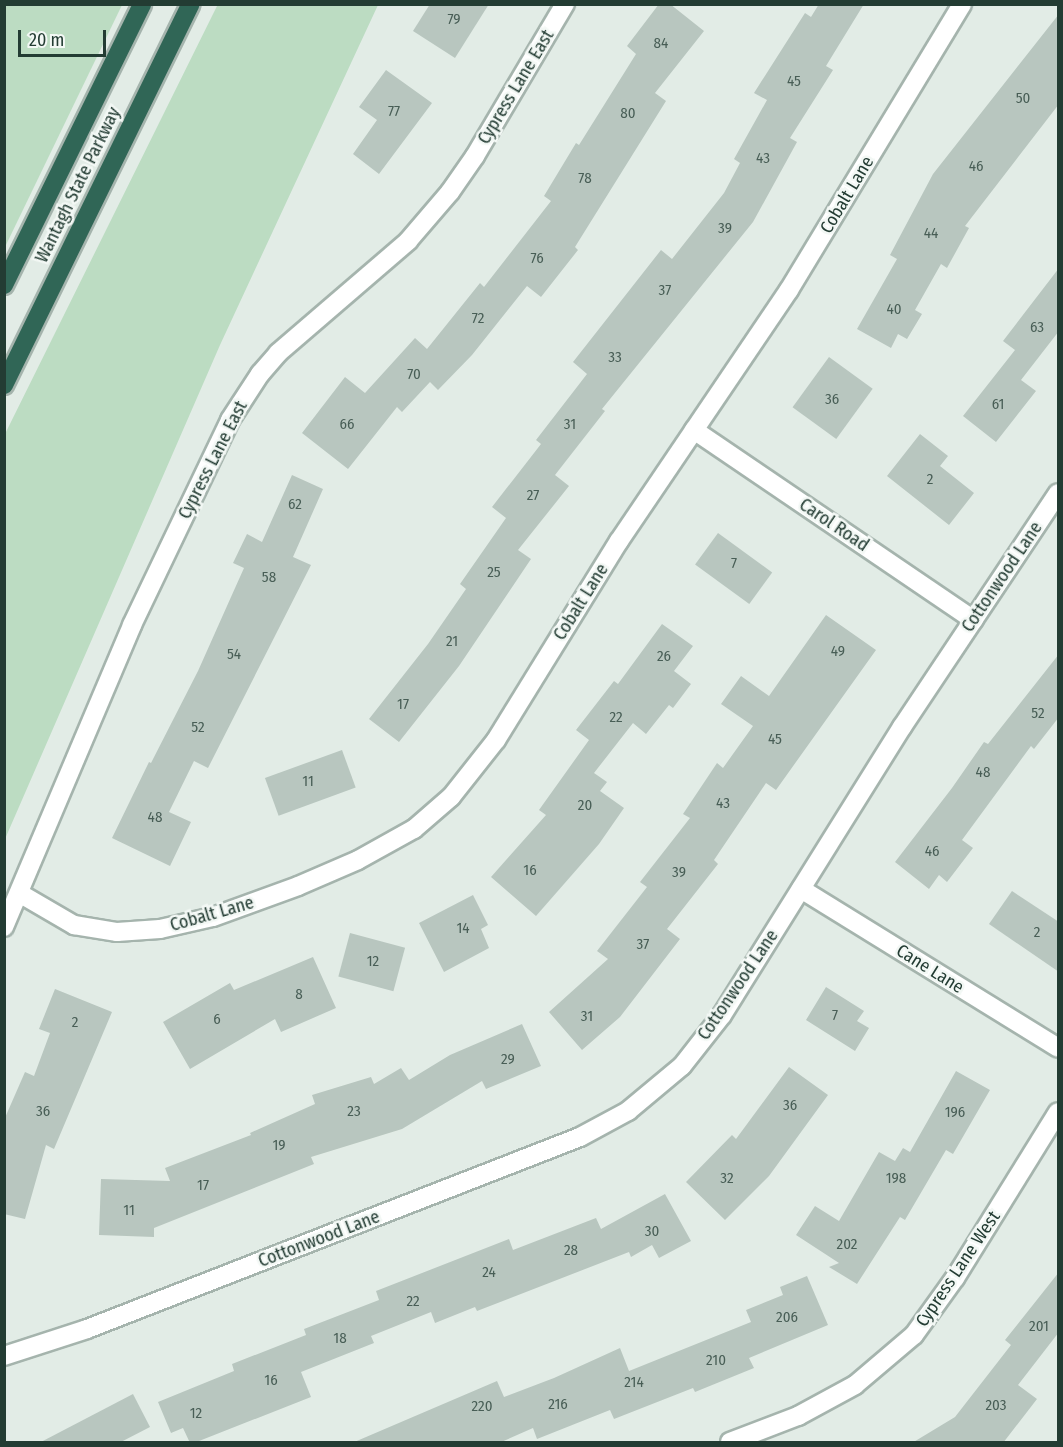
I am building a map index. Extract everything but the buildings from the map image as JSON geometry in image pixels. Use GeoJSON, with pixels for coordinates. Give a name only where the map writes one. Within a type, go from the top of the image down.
{"type":"FeatureCollection","features":[{"type":"Feature","properties":{"kind":"highway","name":"Wantagh State Parkway"},"geometry":{"type":"LineString","coordinates":[[4,285],[142,4]]}},
{"type":"Feature","properties":{"kind":"highway","name":"Wantagh State Parkway"},"geometry":{"type":"LineString","coordinates":[[4,385],[191,4]]}},
{"type":"Feature","properties":{"kind":"street","name":"Cypress Lane East"},"geometry":{"type":"LineString","coordinates":[[4,927],[132,625],[230,420],[260,374],[278,353],[408,241],[450,192],[475,156],[565,4]]}},
{"type":"Feature","properties":{"kind":"street","name":"Cobalt Lane"},"geometry":{"type":"LineString","coordinates":[[19,893],[74,925],[117,932],[160,929],[213,917],[298,886],[358,860],[414,828],[451,797],[496,740],[619,541],[789,290],[962,4]]}},
{"type":"Feature","properties":{"kind":"street","name":"Carol Road"},"geometry":{"type":"LineString","coordinates":[[694,430],[974,620]]}},
{"type":"Feature","properties":{"kind":"street","name":"Cottonwood Lane"},"geometry":{"type":"LineString","coordinates":[[4,1356],[87,1329],[580,1137],[628,1111],[682,1066],[716,1024],[902,727],[1059,493]]}},
{"type":"Feature","properties":{"kind":"street","name":"Cane Lane"},"geometry":{"type":"LineString","coordinates":[[801,889],[1059,1048]]}},
{"type":"Feature","properties":{"kind":"street","name":"Cypress Lane West"},"geometry":{"type":"LineString","coordinates":[[730,1443],[798,1416],[855,1385],[914,1335],[955,1278],[1059,1112]]}},
{"type":"Feature","properties":{"kind":"green space"},"geometry":{"type":"Polygon","coordinates":[[[218,4],[378,5],[220,345],[5,839],[5,434],[218,4]]]}},
{"type":"Feature","properties":{"kind":"green space"},"geometry":{"type":"Polygon","coordinates":[[[4,5],[122,5],[5,247],[4,5]]]}}]}
